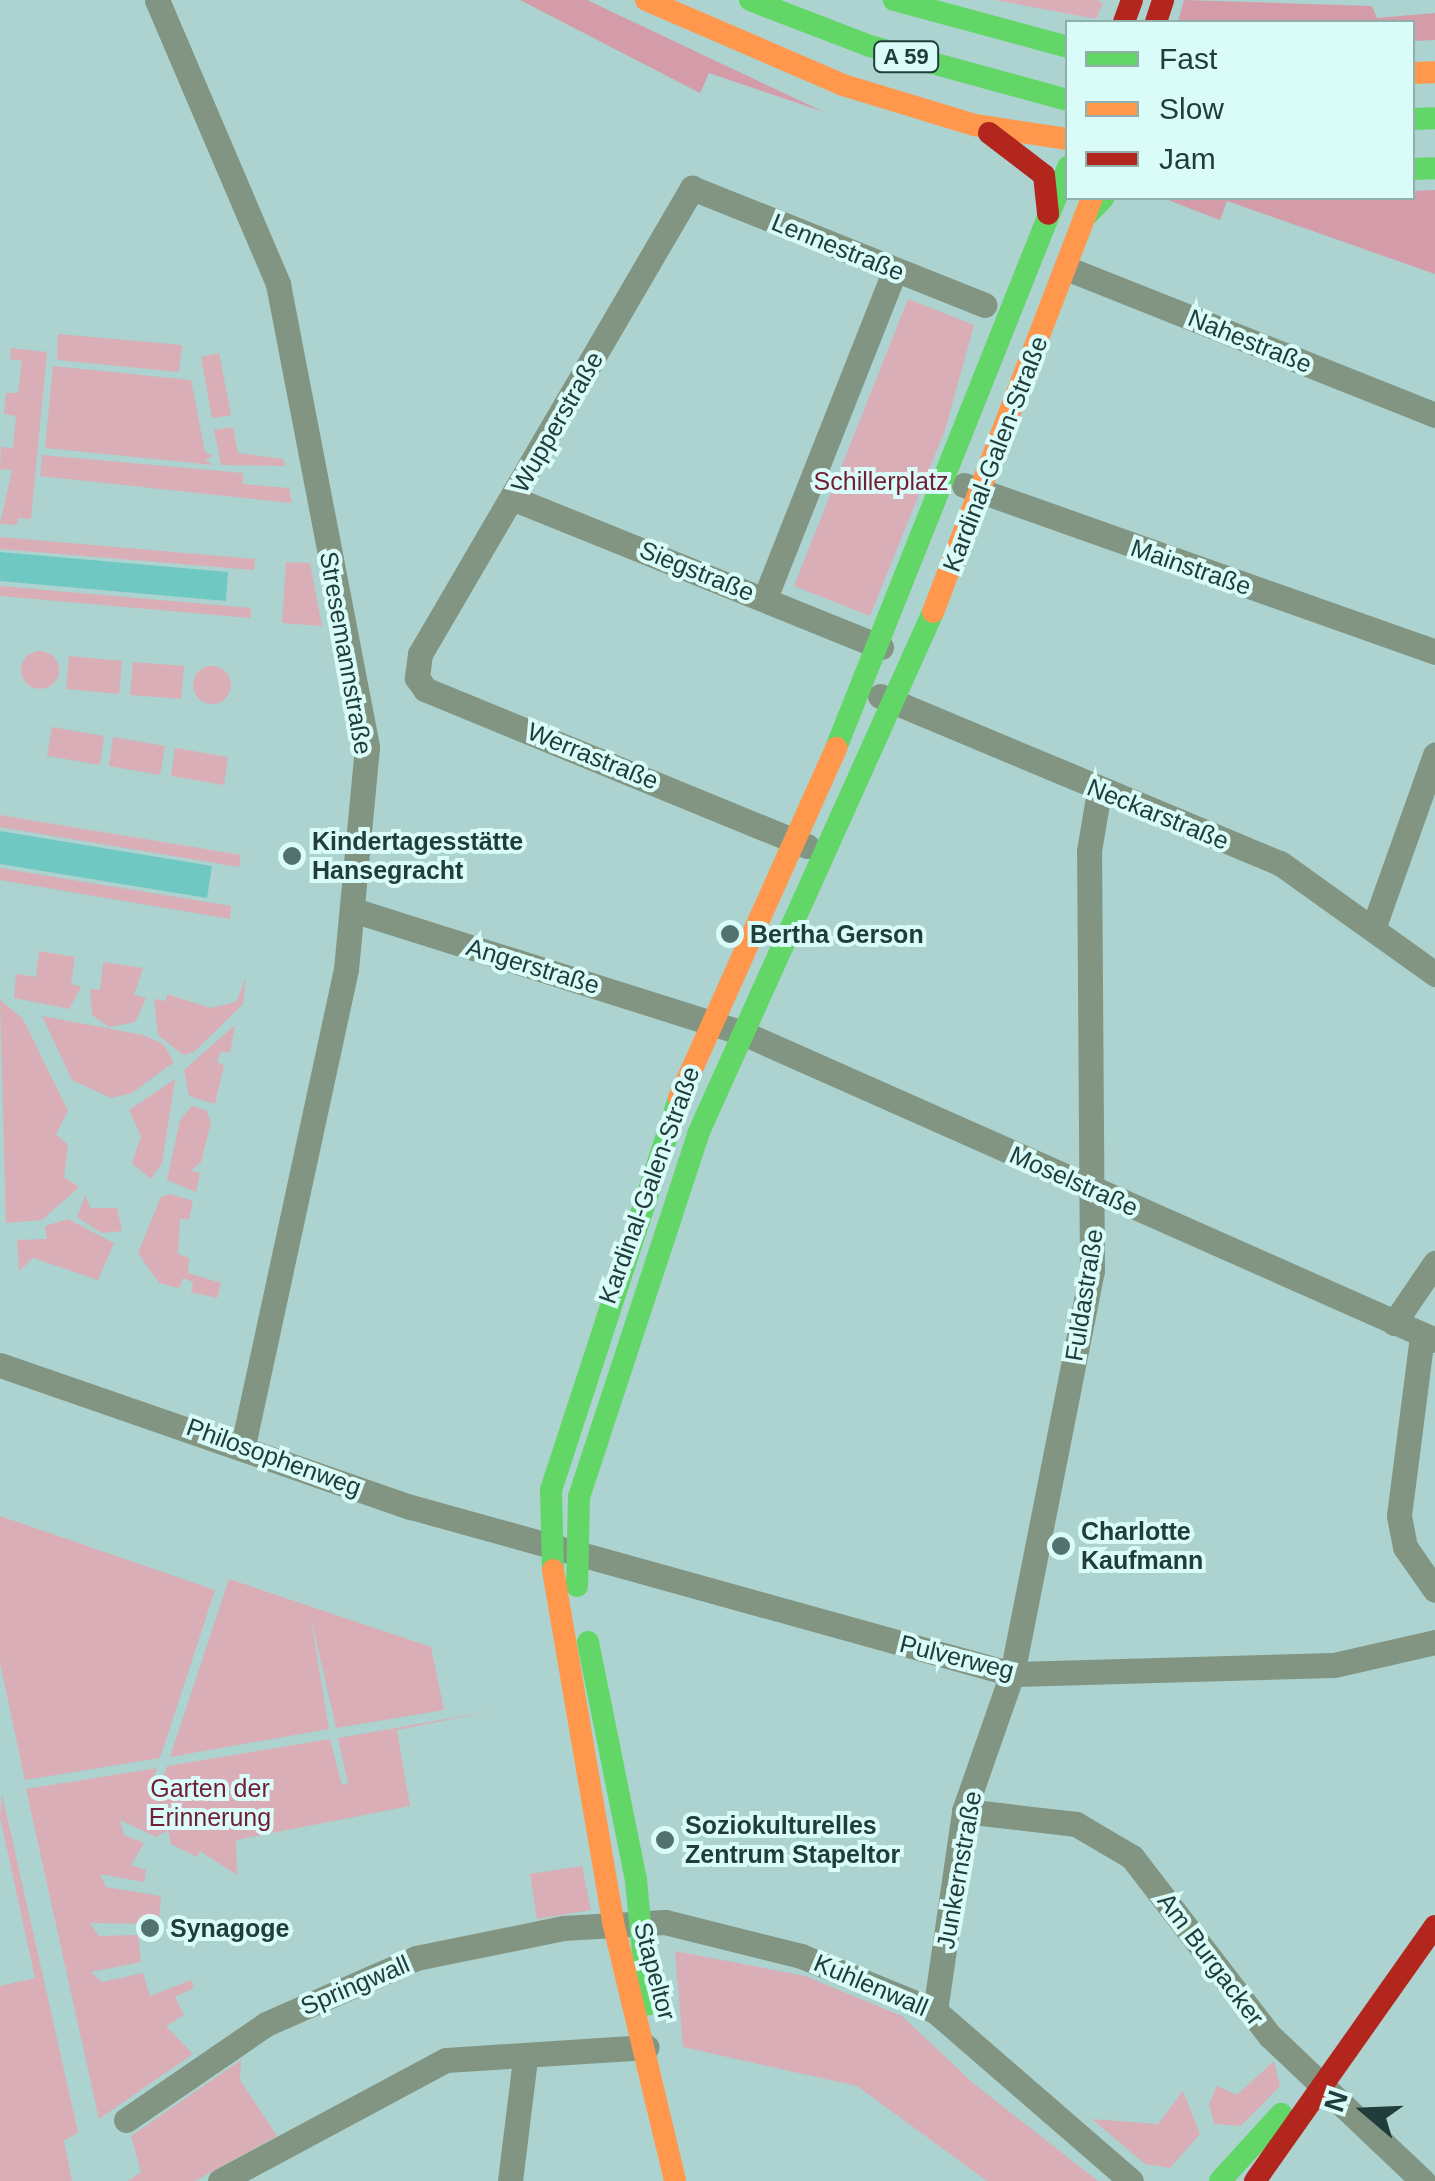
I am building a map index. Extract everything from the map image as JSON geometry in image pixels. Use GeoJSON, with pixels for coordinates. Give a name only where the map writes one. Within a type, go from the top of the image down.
{"type":"FeatureCollection","features":[{"type":"Feature","properties":{"kind":"main road"},"geometry":{"type":"LineString","coordinates":[[646,0],[782,62],[975,124],[1065,139]]}},
{"type":"Feature","properties":{"kind":"main road","name":"A 59"},"geometry":{"type":"LineString","coordinates":[[750,0],[870,46],[1065,99]]}},
{"type":"Feature","properties":{"kind":"main road","name":"A 59"},"geometry":{"type":"LineString","coordinates":[[894,0],[1065,46]]}},
{"type":"Feature","properties":{"kind":"main road"},"geometry":{"type":"LineString","coordinates":[[975,124],[1044,175],[1048,214]]}},
{"type":"Feature","properties":{"kind":"main road","name":"Kardinal-Galen-Straße"},"geometry":{"type":"LineString","coordinates":[[561,1549],[551,1490],[580,1377],[662,1134],[882,647],[1065,175]]}},
{"type":"Feature","properties":{"kind":"main road","name":"Kardinal-Galen-Straße"},"geometry":{"type":"LineString","coordinates":[[561,1549],[660,1245],[742,1033],[896,700],[982,492],[1088,208]]}},
{"type":"Feature","properties":{"kind":"main road","name":"Stapeltor"},"geometry":{"type":"LineString","coordinates":[[561,1549],[642,1921],[646,2043]]}},
{"type":"Feature","properties":{"kind":"main road","name":"Stapeltor"},"geometry":{"type":"LineString","coordinates":[[561,1549],[613,1922],[646,2043]]}},
{"type":"Feature","properties":{"kind":"main road"},"geometry":{"type":"LineString","coordinates":[[1255,2181],[1320,2082],[1435,1926]]}},
{"type":"Feature","properties":{"kind":"main road"},"geometry":{"type":"LineString","coordinates":[[646,2043],[675,2181]]}},
{"type":"Feature","properties":{"kind":"main road"},"geometry":{"type":"LineString","coordinates":[[1220,2181],[1320,2082]]}},
{"type":"Feature","properties":{"kind":"street","name":"Stresemannstraße"},"geometry":{"type":"LineString","coordinates":[[157,0],[260,226],[282,298],[367,747],[353,910],[243,1444]]}},
{"type":"Feature","properties":{"kind":"street","name":"Lennestraße"},"geometry":{"type":"LineString","coordinates":[[692,188],[984,305]]}},
{"type":"Feature","properties":{"kind":"street","name":"Wupperstraße"},"geometry":{"type":"LineString","coordinates":[[420,654],[692,188]]}},
{"type":"Feature","properties":{"kind":"street","name":"Nahestraße"},"geometry":{"type":"LineString","coordinates":[[1066,268],[1435,415]]}},
{"type":"Feature","properties":{"kind":"street"},"geometry":{"type":"LineString","coordinates":[[765,598],[895,270]]}},
{"type":"Feature","properties":{"kind":"street","name":"Mainstraße"},"geometry":{"type":"LineString","coordinates":[[948,478],[1435,652]]}},
{"type":"Feature","properties":{"kind":"street","name":"Siegstraße"},"geometry":{"type":"LineString","coordinates":[[512,498],[882,647]]}},
{"type":"Feature","properties":{"kind":"street","name":"Werrastraße"},"geometry":{"type":"LineString","coordinates":[[420,654],[417,678],[425,689],[796,838]]}},
{"type":"Feature","properties":{"kind":"street","name":"Neckarstraße"},"geometry":{"type":"LineString","coordinates":[[861,691],[896,700],[1099,791],[1280,863],[1374,926],[1435,974]]}},
{"type":"Feature","properties":{"kind":"street"},"geometry":{"type":"LineString","coordinates":[[1374,926],[1435,755]]}},
{"type":"Feature","properties":{"kind":"street","name":"Fuldastraße"},"geometry":{"type":"LineString","coordinates":[[1012,1674],[1092,1271],[1096,1191],[1089,851],[1099,791]]}},
{"type":"Feature","properties":{"kind":"street"},"geometry":{"type":"LineString","coordinates":[[796,838],[811,848],[818,871]]}},
{"type":"Feature","properties":{"kind":"street","name":"Angerstraße"},"geometry":{"type":"LineString","coordinates":[[353,910],[713,1023]]}},
{"type":"Feature","properties":{"kind":"street","name":"Moselstraße"},"geometry":{"type":"LineString","coordinates":[[713,1023],[1428,1338]]}},
{"type":"Feature","properties":{"kind":"street"},"geometry":{"type":"LineString","coordinates":[[1394,1323],[1435,1264]]}},
{"type":"Feature","properties":{"kind":"street"},"geometry":{"type":"LineString","coordinates":[[1428,1338],[1399,1516],[1405,1547],[1435,1590]]}},
{"type":"Feature","properties":{"kind":"street","name":"Philosophenweg"},"geometry":{"type":"LineString","coordinates":[[0,1366],[561,1549]]}},
{"type":"Feature","properties":{"kind":"street","name":"Pulverweg"},"geometry":{"type":"LineString","coordinates":[[561,1549],[1012,1674],[1334,1665],[1435,1642]]}},
{"type":"Feature","properties":{"kind":"street","name":"Junkernstraße"},"geometry":{"type":"LineString","coordinates":[[935,2011],[964,1811],[1012,1674]]}},
{"type":"Feature","properties":{"kind":"street","name":"Am Burgacker"},"geometry":{"type":"LineString","coordinates":[[964,1811],[1076,1824],[1132,1857],[1270,2036],[1423,2181]]}},
{"type":"Feature","properties":{"kind":"street","name":"Kuhlenwall"},"geometry":{"type":"LineString","coordinates":[[613,1922],[642,1921],[802,1956],[935,2011],[1130,2181]]}},
{"type":"Feature","properties":{"kind":"street","name":"Springwall"},"geometry":{"type":"LineString","coordinates":[[126,2120],[266,2024],[361,1980],[466,1946],[613,1922]]}},
{"type":"Feature","properties":{"kind":"street"},"geometry":{"type":"LineString","coordinates":[[220,2181],[446,2060],[525,2058],[646,2043]]}},
{"type":"Feature","properties":{"kind":"street"},"geometry":{"type":"LineString","coordinates":[[510,2181],[525,2058]]}},
{"type":"Feature","properties":{"kind":"green space"},"geometry":{"type":"Polygon","coordinates":[[[995,0],[1095,0],[1103,3],[1096,19],[995,0]]]}},
{"type":"Feature","properties":{"kind":"green space","name":"Schillerplatz"},"geometry":{"type":"Polygon","coordinates":[[[908,299],[974,325],[945,430],[870,616],[794,586],[908,299]]]}},
{"type":"Feature","properties":{"kind":"green space"},"geometry":{"type":"Polygon","coordinates":[[[58,334],[182,345],[179,372],[57,360],[58,334]]]}},
{"type":"Feature","properties":{"kind":"green space"},"geometry":{"type":"Polygon","coordinates":[[[11,348],[47,352],[31,519],[18,518],[17,525],[0,524],[12,470],[0,469],[1,447],[13,448],[16,416],[4,414],[6,393],[18,393],[22,361],[10,359],[11,348]]]}},
{"type":"Feature","properties":{"kind":"green space"},"geometry":{"type":"Polygon","coordinates":[[[219,353],[231,415],[212,418],[201,357],[219,353]]]}},
{"type":"Feature","properties":{"kind":"green space"},"geometry":{"type":"Polygon","coordinates":[[[53,366],[191,380],[205,452],[213,456],[205,460],[214,465],[45,448],[53,366]]]}},
{"type":"Feature","properties":{"kind":"green space"},"geometry":{"type":"Polygon","coordinates":[[[233,427],[238,453],[283,459],[285,466],[221,465],[214,430],[233,427]]]}},
{"type":"Feature","properties":{"kind":"green space"},"geometry":{"type":"Polygon","coordinates":[[[42,455],[243,473],[243,484],[289,488],[292,503],[40,476],[42,455]]]}},
{"type":"Feature","properties":{"kind":"green space"},"geometry":{"type":"Polygon","coordinates":[[[0,537],[255,559],[254,570],[0,549],[0,537]]]}},
{"type":"Feature","properties":{"kind":"green space"},"geometry":{"type":"Polygon","coordinates":[[[286,562],[310,563],[322,626],[282,623],[286,562]]]}},
{"type":"Feature","properties":{"kind":"green space"},"geometry":{"type":"Polygon","coordinates":[[[0,586],[251,608],[250,618],[0,596],[0,586]]]}},
{"type":"Feature","properties":{"kind":"green space"},"geometry":{"type":"Polygon","coordinates":[[[40,651],[54,656],[59,670],[54,684],[40,689],[26,684],[21,670],[26,656],[40,651]]]}},
{"type":"Feature","properties":{"kind":"green space"},"geometry":{"type":"Polygon","coordinates":[[[69,656],[122,661],[119,694],[66,689],[69,656]]]}},
{"type":"Feature","properties":{"kind":"green space"},"geometry":{"type":"Polygon","coordinates":[[[133,662],[184,666],[181,699],[130,695],[133,662]]]}},
{"type":"Feature","properties":{"kind":"green space"},"geometry":{"type":"Polygon","coordinates":[[[212,666],[225,672],[231,685],[225,698],[212,704],[199,698],[193,685],[199,672],[212,666]]]}},
{"type":"Feature","properties":{"kind":"green space"},"geometry":{"type":"Polygon","coordinates":[[[52,727],[104,736],[100,765],[47,756],[52,727]]]}},
{"type":"Feature","properties":{"kind":"green space"},"geometry":{"type":"Polygon","coordinates":[[[113,737],[165,746],[160,775],[109,766],[113,737]]]}},
{"type":"Feature","properties":{"kind":"green space"},"geometry":{"type":"Polygon","coordinates":[[[175,748],[228,757],[224,785],[171,776],[175,748]]]}},
{"type":"Feature","properties":{"kind":"green space"},"geometry":{"type":"Polygon","coordinates":[[[0,815],[241,855],[239,867],[0,827],[0,815]]]}},
{"type":"Feature","properties":{"kind":"green space"},"geometry":{"type":"Polygon","coordinates":[[[0,868],[231,906],[230,919],[0,880],[0,868]]]}},
{"type":"Feature","properties":{"kind":"green space"},"geometry":{"type":"Polygon","coordinates":[[[39,951],[75,957],[71,984],[81,987],[69,1009],[14,998],[16,974],[36,977],[39,951]]]}},
{"type":"Feature","properties":{"kind":"green space"},"geometry":{"type":"Polygon","coordinates":[[[103,962],[143,968],[134,995],[146,998],[135,1022],[109,1027],[92,1015],[90,989],[100,990],[103,962]]]}},
{"type":"Feature","properties":{"kind":"green space"},"geometry":{"type":"Polygon","coordinates":[[[246,978],[243,1004],[194,1052],[183,1055],[158,1035],[154,999],[166,1001],[167,994],[210,1008],[236,1002],[246,978]]]}},
{"type":"Feature","properties":{"kind":"green space"},"geometry":{"type":"Polygon","coordinates":[[[0,1000],[23,1019],[68,1111],[56,1134],[68,1145],[64,1177],[79,1187],[42,1220],[6,1223],[0,1000]]]}},
{"type":"Feature","properties":{"kind":"green space"},"geometry":{"type":"Polygon","coordinates":[[[42,1016],[143,1035],[163,1044],[174,1062],[132,1093],[111,1098],[72,1080],[42,1016]]]}},
{"type":"Feature","properties":{"kind":"green space"},"geometry":{"type":"Polygon","coordinates":[[[235,1025],[230,1053],[221,1051],[217,1062],[224,1065],[215,1104],[189,1096],[184,1070],[235,1025]]]}},
{"type":"Feature","properties":{"kind":"green space"},"geometry":{"type":"Polygon","coordinates":[[[175,1079],[162,1163],[151,1179],[132,1163],[141,1136],[129,1110],[175,1079]]]}},
{"type":"Feature","properties":{"kind":"green space"},"geometry":{"type":"Polygon","coordinates":[[[192,1106],[206,1110],[211,1122],[201,1162],[191,1171],[200,1173],[196,1192],[167,1180],[180,1120],[192,1106]]]}},
{"type":"Feature","properties":{"kind":"green space"},"geometry":{"type":"Polygon","coordinates":[[[170,1194],[193,1201],[189,1219],[180,1219],[178,1254],[189,1258],[188,1273],[221,1283],[217,1298],[191,1292],[193,1282],[183,1278],[179,1288],[159,1283],[138,1253],[161,1197],[170,1194]]]}},
{"type":"Feature","properties":{"kind":"green space"},"geometry":{"type":"Polygon","coordinates":[[[85,1196],[91,1208],[117,1208],[122,1231],[102,1233],[77,1217],[85,1196]]]}},
{"type":"Feature","properties":{"kind":"green space"},"geometry":{"type":"Polygon","coordinates":[[[68,1219],[114,1243],[98,1280],[33,1258],[19,1271],[17,1240],[47,1239],[45,1226],[68,1219]]]}},
{"type":"Feature","properties":{"kind":"green space","name":"Garten der Erinnerung"},"geometry":{"type":"Polygon","coordinates":[[[0,1516],[215,1590],[160,1758],[25,1780],[0,1663],[0,1516]]]}},
{"type":"Feature","properties":{"kind":"green space","name":"Garten der Erinnerung"},"geometry":{"type":"Polygon","coordinates":[[[229,1579],[431,1647],[444,1710],[336,1728],[310,1614],[329,1729],[170,1757],[229,1579]]]}},
{"type":"Feature","properties":{"kind":"green space","name":"Garten der Erinnerung"},"geometry":{"type":"Polygon","coordinates":[[[492,1711],[397,1730],[410,1806],[236,1840],[237,1875],[200,1851],[197,1857],[171,1844],[168,1830],[156,1837],[120,1820],[124,1835],[144,1843],[131,1865],[146,1870],[144,1882],[100,1874],[106,1887],[161,1896],[159,1924],[90,1923],[99,1936],[138,1935],[141,1962],[91,1972],[102,1982],[143,1973],[150,1996],[191,1980],[194,1988],[175,1997],[184,2015],[166,2026],[193,2054],[99,2119],[26,1789],[157,1768],[153,1780],[161,1783],[167,1766],[330,1739],[342,1785],[348,1783],[338,1738],[492,1711]]]}},
{"type":"Feature","properties":{"kind":"green space"},"geometry":{"type":"Polygon","coordinates":[[[2,1794],[78,2132],[64,2141],[72,2181],[0,2181],[0,1986],[35,1978],[0,1817],[2,1794]]]}},
{"type":"Feature","properties":{"kind":"green space"},"geometry":{"type":"Polygon","coordinates":[[[582,1866],[591,1910],[537,1919],[530,1874],[582,1866]]]}},
{"type":"Feature","properties":{"kind":"green space"},"geometry":{"type":"Polygon","coordinates":[[[675,1951],[805,1976],[902,2016],[973,2083],[1098,2181],[987,2181],[857,2086],[683,2047],[675,1951]]]}},
{"type":"Feature","properties":{"kind":"green space"},"geometry":{"type":"Polygon","coordinates":[[[241,2060],[240,2080],[277,2136],[195,2181],[128,2181],[141,2172],[131,2136],[241,2060]]]}},
{"type":"Feature","properties":{"kind":"green space"},"geometry":{"type":"Polygon","coordinates":[[[1274,2061],[1280,2086],[1241,2126],[1214,2124],[1209,2104],[1217,2086],[1237,2095],[1274,2061]]]}},
{"type":"Feature","properties":{"kind":"green space"},"geometry":{"type":"Polygon","coordinates":[[[1183,2091],[1200,2134],[1170,2168],[1145,2164],[1092,2119],[1158,2124],[1183,2091]]]}},
{"type":"Feature","properties":{"kind":"shaded area"},"geometry":{"type":"Polygon","coordinates":[[[520,0],[587,0],[824,112],[709,73],[700,93],[520,0]]]}},
{"type":"Feature","properties":{"kind":"shaded area"},"geometry":{"type":"Polygon","coordinates":[[[1184,0],[1372,6],[1377,18],[1435,13],[1435,40],[1415,41],[1415,20],[1179,20],[1184,0]]]}},
{"type":"Feature","properties":{"kind":"shaded area"},"geometry":{"type":"Polygon","coordinates":[[[1435,190],[1435,274],[1227,201],[1220,220],[1168,200],[1415,200],[1415,191],[1435,190]]]}},
{"type":"Feature","properties":{"kind":"water"},"geometry":{"type":"Polygon","coordinates":[[[0,552],[228,572],[226,601],[0,581],[0,552]]]}},
{"type":"Feature","properties":{"kind":"water"},"geometry":{"type":"Polygon","coordinates":[[[0,831],[212,866],[207,898],[0,864],[0,831]]]}},
{"type":"Feature","properties":{"kind":"traffic: fast"},"geometry":{"type":"LineString","coordinates":[[750,0],[870,46],[1065,99]]}},
{"type":"Feature","properties":{"kind":"traffic: fast"},"geometry":{"type":"LineString","coordinates":[[894,0],[1065,46]]}},
{"type":"Feature","properties":{"kind":"traffic: fast"},"geometry":{"type":"LineString","coordinates":[[1415,119],[1435,118]]}},
{"type":"Feature","properties":{"kind":"traffic: fast"},"geometry":{"type":"LineString","coordinates":[[1415,169],[1435,168]]}},
{"type":"Feature","properties":{"kind":"traffic: fast"},"geometry":{"type":"LineString","coordinates":[[836,748],[1065,175]]}},
{"type":"Feature","properties":{"kind":"traffic: fast"},"geometry":{"type":"LineString","coordinates":[[1084,218],[1101,200]]}},
{"type":"Feature","properties":{"kind":"traffic: fast"},"geometry":{"type":"LineString","coordinates":[[577,1586],[579,1497],[698,1134],[933,612]]}},
{"type":"Feature","properties":{"kind":"traffic: fast"},"geometry":{"type":"LineString","coordinates":[[553,1570],[551,1490],[679,1098]]}},
{"type":"Feature","properties":{"kind":"traffic: fast"},"geometry":{"type":"LineString","coordinates":[[588,1642],[636,1880],[648,2004]]}},
{"type":"Feature","properties":{"kind":"traffic: fast"},"geometry":{"type":"LineString","coordinates":[[1220,2181],[1281,2114]]}},
{"type":"Feature","properties":{"kind":"traffic: slow"},"geometry":{"type":"LineString","coordinates":[[646,0],[843,85],[975,125],[1065,139]]}},
{"type":"Feature","properties":{"kind":"traffic: slow"},"geometry":{"type":"LineString","coordinates":[[1415,73],[1435,72]]}},
{"type":"Feature","properties":{"kind":"traffic: slow"},"geometry":{"type":"LineString","coordinates":[[933,612],[1091,200]]}},
{"type":"Feature","properties":{"kind":"traffic: slow"},"geometry":{"type":"LineString","coordinates":[[679,1098],[836,748]]}},
{"type":"Feature","properties":{"kind":"traffic: slow"},"geometry":{"type":"LineString","coordinates":[[553,1570],[613,1922],[675,2181]]}},
{"type":"Feature","properties":{"kind":"traffic: jam"},"geometry":{"type":"LineString","coordinates":[[1125,20],[1132,0]]}},
{"type":"Feature","properties":{"kind":"traffic: jam"},"geometry":{"type":"LineString","coordinates":[[1157,20],[1163,0]]}},
{"type":"Feature","properties":{"kind":"traffic: jam"},"geometry":{"type":"LineString","coordinates":[[989,133],[1044,175],[1048,214]]}},
{"type":"Feature","properties":{"kind":"traffic: jam"},"geometry":{"type":"LineString","coordinates":[[1255,2181],[1435,1926]]}},
{"type":"Feature","properties":{"kind":"place","name":"Kindertagesstätte Hansegracht"},"geometry":{"type":"Point","coordinates":[292,856]}},
{"type":"Feature","properties":{"kind":"place","name":"Bertha Gerson"},"geometry":{"type":"Point","coordinates":[730,934]}},
{"type":"Feature","properties":{"kind":"place","name":"Charlotte Kaufmann"},"geometry":{"type":"Point","coordinates":[1061,1546]}},
{"type":"Feature","properties":{"kind":"place","name":"Soziokulturelles Zentrum Stapeltor"},"geometry":{"type":"Point","coordinates":[665,1840]}},
{"type":"Feature","properties":{"kind":"place","name":"Synagoge"},"geometry":{"type":"Point","coordinates":[150,1928]}}]}
